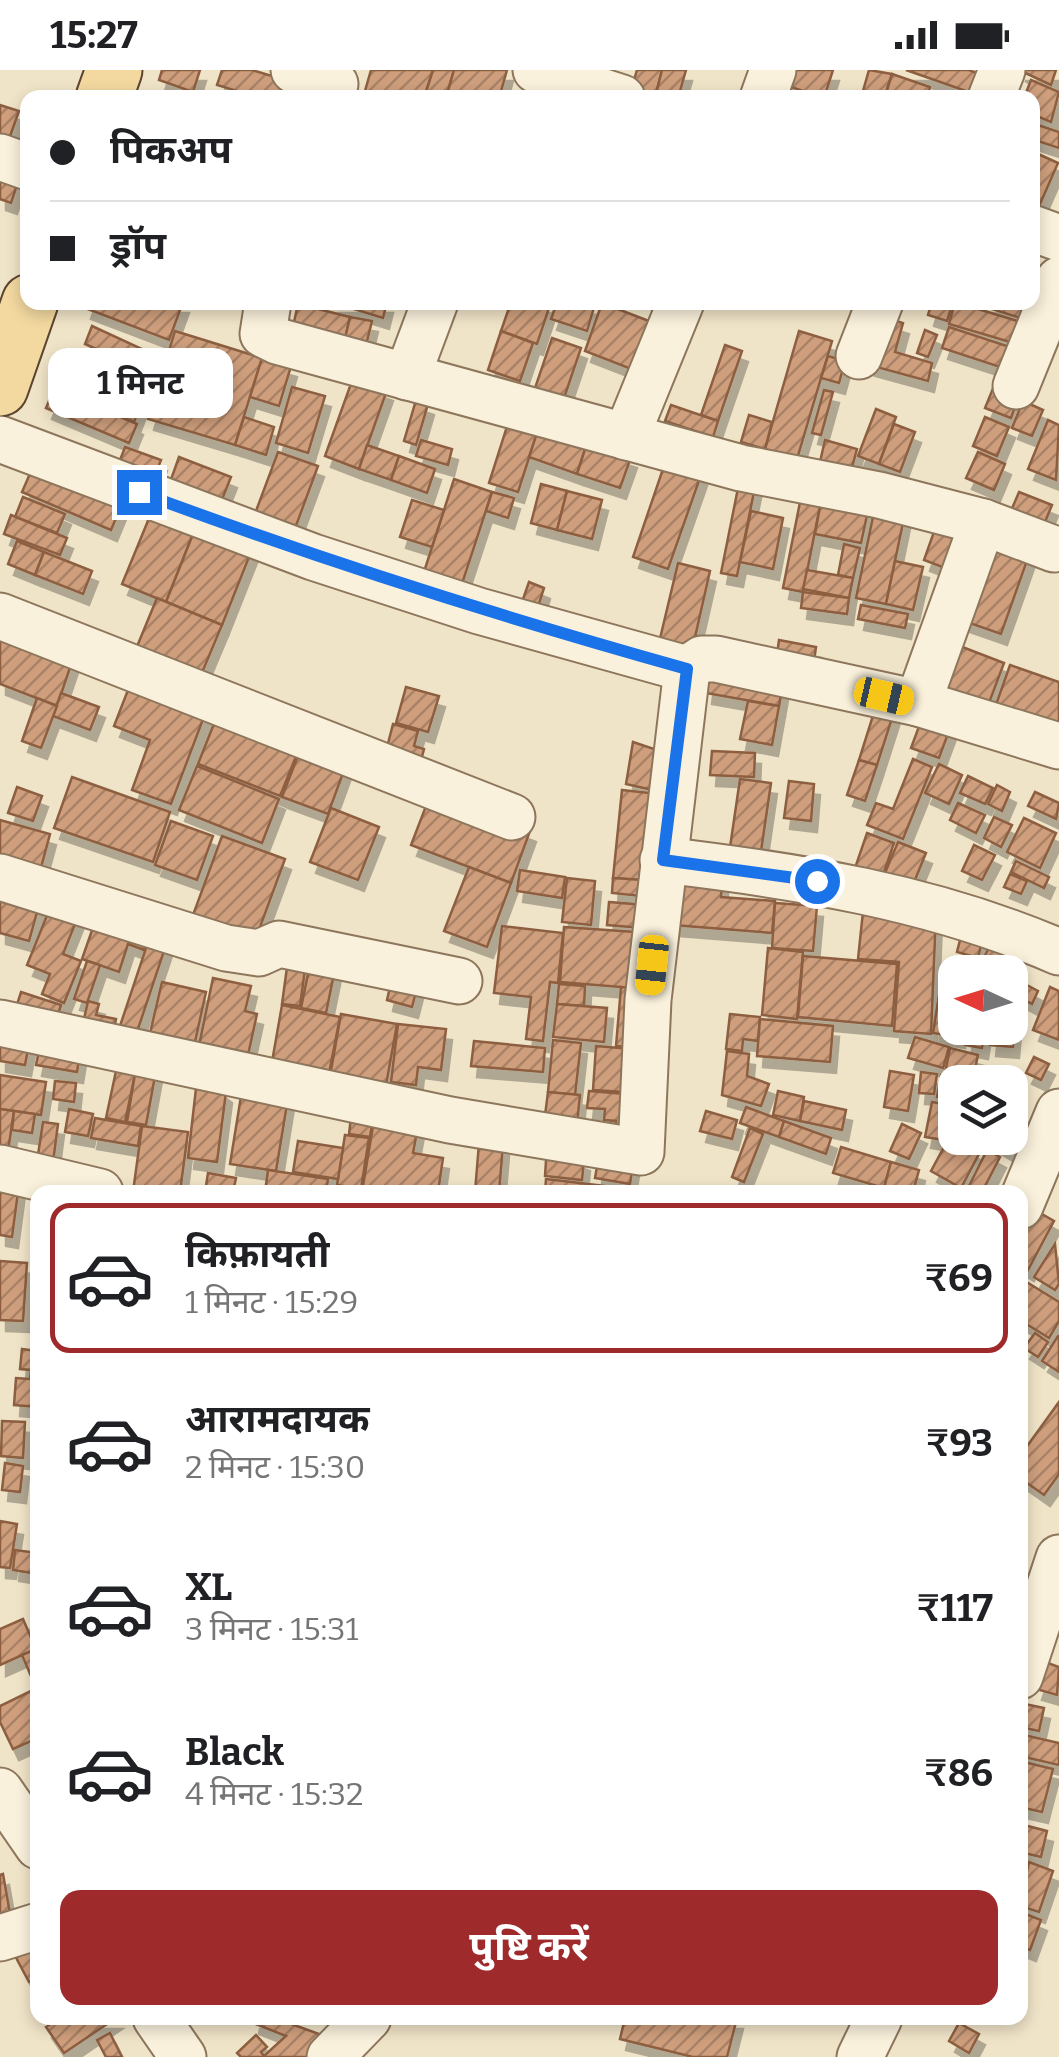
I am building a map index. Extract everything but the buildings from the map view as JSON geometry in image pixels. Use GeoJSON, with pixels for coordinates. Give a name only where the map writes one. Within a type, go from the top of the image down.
{"type":"FeatureCollection","features":[{"type":"Feature","properties":{"kind":"main road"},"geometry":{"type":"LineString","coordinates":[[0,388],[27,310]]}},
{"type":"Feature","properties":{"kind":"street"},"geometry":{"type":"LineString","coordinates":[[536,70],[597,90]]}},
{"type":"Feature","properties":{"kind":"street"},"geometry":{"type":"LineString","coordinates":[[1016,386],[1059,280]]}},
{"type":"Feature","properties":{"kind":"street"},"geometry":{"type":"LineString","coordinates":[[267,310],[263,334],[277,342],[626,437],[983,522],[1054,549]]}},
{"type":"Feature","properties":{"kind":"street"},"geometry":{"type":"LineString","coordinates":[[407,377],[432,310]]}},
{"type":"Feature","properties":{"kind":"street"},"geometry":{"type":"LineString","coordinates":[[626,437],[679,310]]}},
{"type":"Feature","properties":{"kind":"street"},"geometry":{"type":"LineString","coordinates":[[858,356],[877,310]]}},
{"type":"Feature","properties":{"kind":"street"},"geometry":{"type":"LineString","coordinates":[[0,439],[313,558],[479,611],[687,669]]}},
{"type":"Feature","properties":{"kind":"street"},"geometry":{"type":"LineString","coordinates":[[918,703],[983,522]]}},
{"type":"Feature","properties":{"kind":"street"},"geometry":{"type":"LineString","coordinates":[[0,616],[302,738],[512,817]]}},
{"type":"Feature","properties":{"kind":"street"},"geometry":{"type":"LineString","coordinates":[[0,1022],[450,1120],[640,1172],[648,1000],[687,669],[702,659],[716,659],[918,703],[1058,746]]}},
{"type":"Feature","properties":{"kind":"street"},"geometry":{"type":"LineString","coordinates":[[663,860],[871,892],[989,924],[1059,952]]}},
{"type":"Feature","properties":{"kind":"street"},"geometry":{"type":"LineString","coordinates":[[0,877],[226,948],[259,953],[279,944],[459,981]]}},
{"type":"Feature","properties":{"kind":"street"},"geometry":{"type":"LineString","coordinates":[[1028,1187],[1059,1112]]}},
{"type":"Feature","properties":{"kind":"street"},"geometry":{"type":"LineString","coordinates":[[0,1168],[71,1185]]}},
{"type":"Feature","properties":{"kind":"street"},"geometry":{"type":"LineString","coordinates":[[1028,1652],[1059,1558]]}},
{"type":"Feature","properties":{"kind":"street"},"geometry":{"type":"LineString","coordinates":[[0,1791],[30,1834]]}},
{"type":"Feature","properties":{"kind":"street"},"geometry":{"type":"LineString","coordinates":[[0,1938],[30,1929]]}},
{"type":"Feature","properties":{"kind":"street"},"geometry":{"type":"LineString","coordinates":[[161,2025],[183,2057]]}},
{"type":"Feature","properties":{"kind":"street"},"geometry":{"type":"LineString","coordinates":[[330,2057],[361,2025]]}},
{"type":"Feature","properties":{"kind":"street"},"geometry":{"type":"LineString","coordinates":[[860,2057],[876,2025]]}},
{"type":"Feature","properties":{"kind":"route"},"geometry":{"type":"LineString","coordinates":[[139,492],[313,558],[479,611],[687,669],[663,860],[817,881]]}}]}
